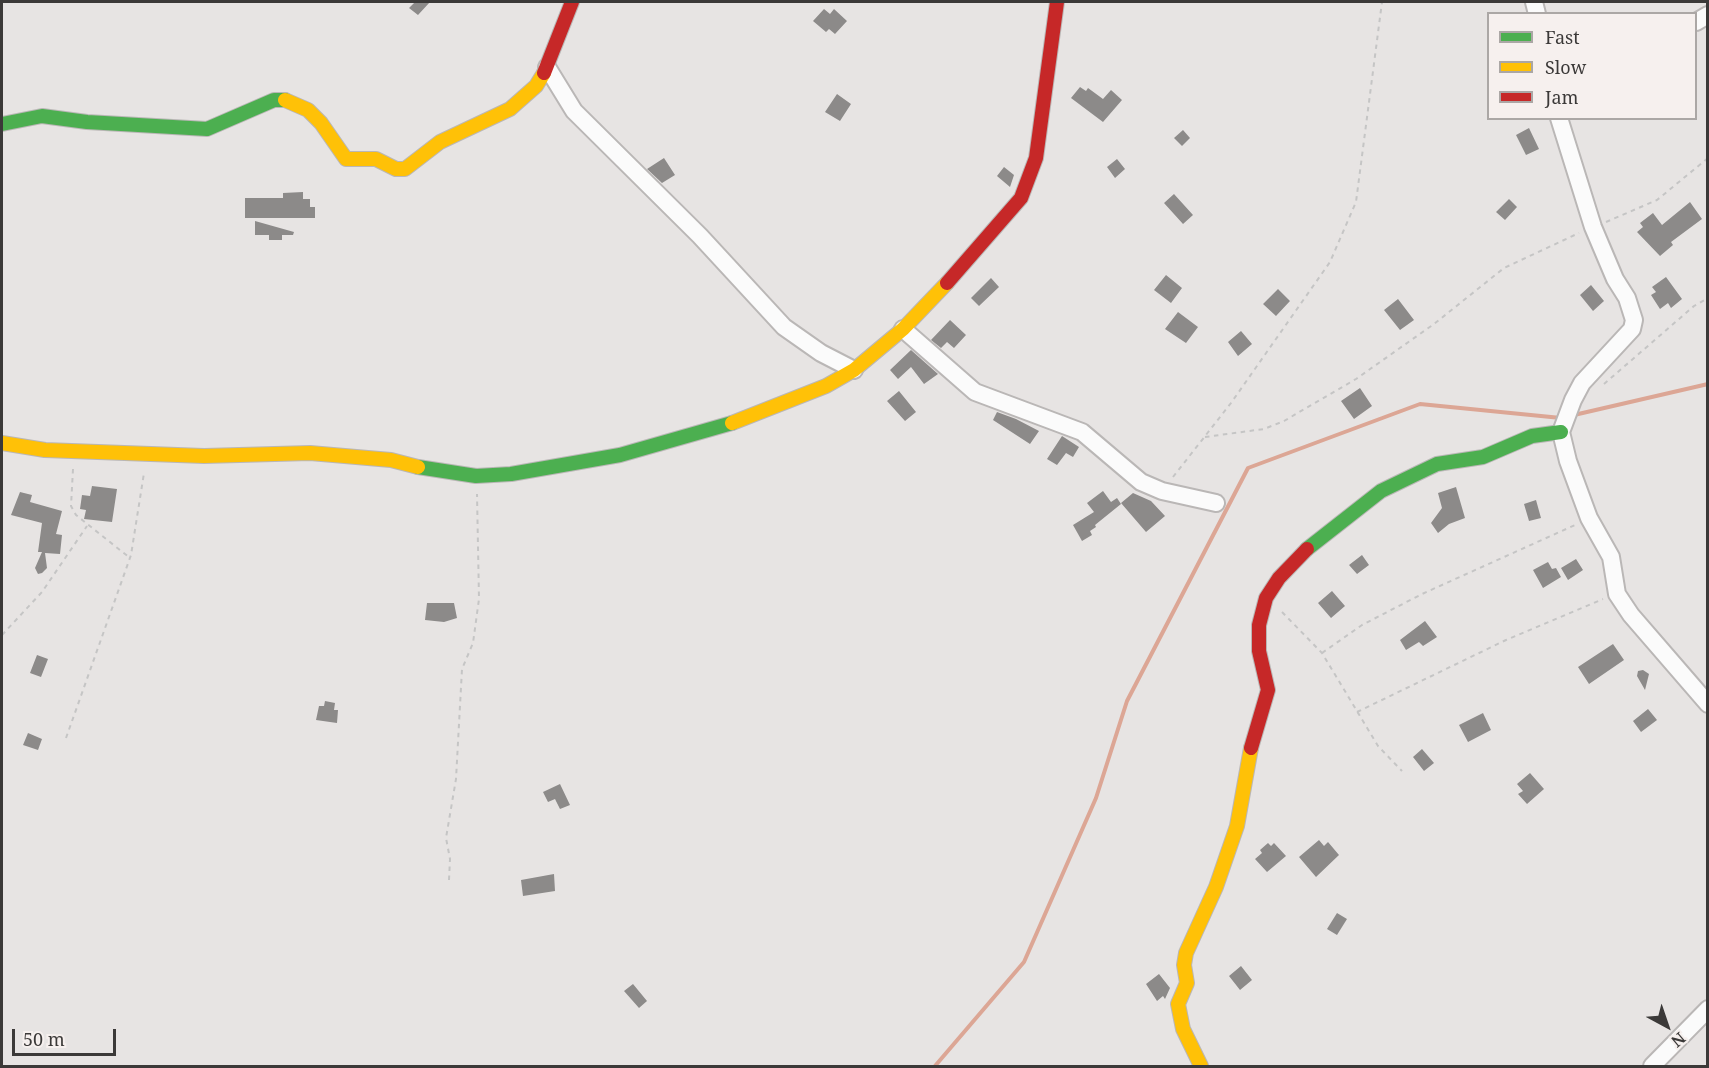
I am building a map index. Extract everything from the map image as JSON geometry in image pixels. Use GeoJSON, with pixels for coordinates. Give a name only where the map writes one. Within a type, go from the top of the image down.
{"type":"FeatureCollection","features":[{"type":"Feature","properties":{"kind":"street"},"geometry":{"type":"LineString","coordinates":[[2,124],[42,116],[87,122],[207,129],[274,100],[282,99],[298,104],[321,123],[346,159],[376,159],[399,170],[405,169],[440,142],[510,109],[536,86],[547,67],[561,24],[572,2]]}},
{"type":"Feature","properties":{"kind":"street"},"geometry":{"type":"LineString","coordinates":[[2,443],[66,450],[204,456],[310,453],[391,460],[436,471],[476,476],[511,474],[620,455],[686,437],[732,423],[826,386],[854,370],[903,329],[973,256],[1011,211],[1027,186],[1042,119],[1057,2]]}},
{"type":"Feature","properties":{"kind":"street"},"geometry":{"type":"LineString","coordinates":[[547,67],[574,111],[700,237],[784,327],[821,353],[854,370]]}},
{"type":"Feature","properties":{"kind":"street"},"geometry":{"type":"LineString","coordinates":[[1560,120],[1593,227],[1607,262],[1627,298],[1634,320],[1632,329],[1582,382],[1561,432],[1568,461],[1589,518],[1604,540],[1611,557],[1617,594],[1631,615],[1707,704]]}},
{"type":"Feature","properties":{"kind":"street"},"geometry":{"type":"LineString","coordinates":[[903,329],[975,392],[1082,432],[1141,482],[1162,491],[1216,503]]}},
{"type":"Feature","properties":{"kind":"street"},"geometry":{"type":"LineString","coordinates":[[1202,1066],[1183,1029],[1178,1004],[1187,983],[1184,965],[1186,953],[1229,853],[1237,826],[1251,748],[1267,698],[1268,681],[1259,651],[1259,625],[1266,598],[1279,578],[1303,552],[1381,490],[1437,465],[1483,457],[1532,436],[1561,432]]}},
{"type":"Feature","properties":{"kind":"street"},"geometry":{"type":"LineString","coordinates":[[1652,1066],[1707,1009]]}},
{"type":"Feature","properties":{"kind":"path"},"geometry":{"type":"LineString","coordinates":[[1162,491],[1298,312],[1330,262],[1356,202],[1382,2]]}},
{"type":"Feature","properties":{"kind":"path"},"geometry":{"type":"LineString","coordinates":[[1205,436],[1264,429],[1284,421],[1364,373],[1434,324],[1504,268],[1657,200],[1707,158]]}},
{"type":"Feature","properties":{"kind":"path"},"geometry":{"type":"LineString","coordinates":[[1599,387],[1694,306],[1707,298]]}},
{"type":"Feature","properties":{"kind":"path"},"geometry":{"type":"LineString","coordinates":[[66,450],[74,477],[71,506],[75,515],[130,558]]}},
{"type":"Feature","properties":{"kind":"path"},"geometry":{"type":"LineString","coordinates":[[66,738],[130,558],[147,452]]}},
{"type":"Feature","properties":{"kind":"path"},"geometry":{"type":"LineString","coordinates":[[449,880],[450,859],[446,838],[457,768],[462,669],[473,643],[479,599],[480,535],[476,476]]}},
{"type":"Feature","properties":{"kind":"path"},"geometry":{"type":"LineString","coordinates":[[1322,653],[1362,625],[1422,594],[1589,518]]}},
{"type":"Feature","properties":{"kind":"path"},"geometry":{"type":"LineString","coordinates":[[2,635],[42,592],[87,526]]}},
{"type":"Feature","properties":{"kind":"path"},"geometry":{"type":"LineString","coordinates":[[1357,712],[1558,616],[1617,594]]}},
{"type":"Feature","properties":{"kind":"path"},"geometry":{"type":"LineString","coordinates":[[1266,598],[1322,653],[1378,746],[1402,771]]}},
{"type":"Feature","properties":{"kind":"building"},"geometry":{"type":"Polygon","coordinates":[[[415,2],[430,2],[418,15],[409,8],[415,2]]]}},
{"type":"Feature","properties":{"kind":"building"},"geometry":{"type":"Polygon","coordinates":[[[824,9],[830,14],[834,9],[847,21],[835,34],[829,29],[826,32],[813,21],[824,9]]]}},
{"type":"Feature","properties":{"kind":"building"},"geometry":{"type":"Polygon","coordinates":[[[1080,87],[1086,91],[1088,88],[1103,99],[1111,90],[1122,100],[1103,122],[1071,98],[1080,87]]]}},
{"type":"Feature","properties":{"kind":"building"},"geometry":{"type":"Polygon","coordinates":[[[837,94],[851,104],[840,121],[825,112],[837,94]]]}},
{"type":"Feature","properties":{"kind":"building"},"geometry":{"type":"Polygon","coordinates":[[[1529,128],[1539,149],[1526,155],[1516,135],[1529,128]]]}},
{"type":"Feature","properties":{"kind":"building"},"geometry":{"type":"Polygon","coordinates":[[[1183,130],[1190,138],[1182,146],[1174,138],[1183,130]]]}},
{"type":"Feature","properties":{"kind":"building"},"geometry":{"type":"Polygon","coordinates":[[[664,158],[675,175],[662,183],[647,169],[664,158]]]}},
{"type":"Feature","properties":{"kind":"building"},"geometry":{"type":"Polygon","coordinates":[[[1117,159],[1125,169],[1115,178],[1107,167],[1117,159]]]}},
{"type":"Feature","properties":{"kind":"building"},"geometry":{"type":"Polygon","coordinates":[[[1004,167],[1014,175],[1010,187],[997,176],[1004,167]]]}},
{"type":"Feature","properties":{"kind":"building"},"geometry":{"type":"Polygon","coordinates":[[[303,192],[303,199],[310,199],[310,207],[315,207],[315,218],[245,218],[245,198],[283,198],[283,193],[303,192]]]}},
{"type":"Feature","properties":{"kind":"building"},"geometry":{"type":"Polygon","coordinates":[[[1174,194],[1193,215],[1183,224],[1164,203],[1174,194]]]}},
{"type":"Feature","properties":{"kind":"building"},"geometry":{"type":"Polygon","coordinates":[[[1509,199],[1517,207],[1505,220],[1496,212],[1509,199]]]}},
{"type":"Feature","properties":{"kind":"building"},"geometry":{"type":"Polygon","coordinates":[[[1690,202],[1702,219],[1671,242],[1673,245],[1660,256],[1637,232],[1643,227],[1640,223],[1653,213],[1662,225],[1690,202]]]}},
{"type":"Feature","properties":{"kind":"building"},"geometry":{"type":"Polygon","coordinates":[[[255,221],[294,232],[293,235],[282,235],[282,240],[269,240],[269,235],[255,235],[255,221]]]}},
{"type":"Feature","properties":{"kind":"building"},"geometry":{"type":"Polygon","coordinates":[[[1166,275],[1182,288],[1171,303],[1154,290],[1166,275]]]}},
{"type":"Feature","properties":{"kind":"building"},"geometry":{"type":"Polygon","coordinates":[[[1666,277],[1682,299],[1671,308],[1668,303],[1660,309],[1651,295],[1656,292],[1652,287],[1666,277]]]}},
{"type":"Feature","properties":{"kind":"building"},"geometry":{"type":"Polygon","coordinates":[[[991,278],[999,287],[979,306],[971,298],[991,278]]]}},
{"type":"Feature","properties":{"kind":"building"},"geometry":{"type":"Polygon","coordinates":[[[1591,285],[1604,301],[1593,311],[1580,295],[1591,285]]]}},
{"type":"Feature","properties":{"kind":"building"},"geometry":{"type":"Polygon","coordinates":[[[1278,289],[1290,301],[1276,316],[1263,304],[1278,289]]]}},
{"type":"Feature","properties":{"kind":"building"},"geometry":{"type":"Polygon","coordinates":[[[1398,299],[1414,320],[1400,330],[1384,310],[1398,299]]]}},
{"type":"Feature","properties":{"kind":"building"},"geometry":{"type":"Polygon","coordinates":[[[1178,312],[1198,327],[1186,343],[1165,329],[1178,312]]]}},
{"type":"Feature","properties":{"kind":"building"},"geometry":{"type":"Polygon","coordinates":[[[950,320],[966,335],[954,348],[947,342],[941,348],[931,340],[950,320]]]}},
{"type":"Feature","properties":{"kind":"building"},"geometry":{"type":"Polygon","coordinates":[[[1241,331],[1252,344],[1238,356],[1228,342],[1241,331]]]}},
{"type":"Feature","properties":{"kind":"building"},"geometry":{"type":"Polygon","coordinates":[[[911,350],[938,374],[924,384],[911,367],[898,379],[890,370],[911,350]]]}},
{"type":"Feature","properties":{"kind":"building"},"geometry":{"type":"Polygon","coordinates":[[[1360,388],[1372,406],[1354,419],[1341,401],[1360,388]]]}},
{"type":"Feature","properties":{"kind":"building"},"geometry":{"type":"Polygon","coordinates":[[[899,391],[916,412],[905,421],[887,401],[899,391]]]}},
{"type":"Feature","properties":{"kind":"building"},"geometry":{"type":"Polygon","coordinates":[[[997,412],[1039,431],[1030,444],[993,420],[997,412]]]}},
{"type":"Feature","properties":{"kind":"building"},"geometry":{"type":"Polygon","coordinates":[[[1062,436],[1079,447],[1073,457],[1066,453],[1057,465],[1047,459],[1062,436]]]}},
{"type":"Feature","properties":{"kind":"building"},"geometry":{"type":"Polygon","coordinates":[[[92,486],[117,489],[112,522],[84,519],[86,510],[80,509],[82,495],[90,496],[92,486]]]}},
{"type":"Feature","properties":{"kind":"building"},"geometry":{"type":"Polygon","coordinates":[[[1456,487],[1465,518],[1449,524],[1438,533],[1431,523],[1442,508],[1438,493],[1456,487]]]}},
{"type":"Feature","properties":{"kind":"building"},"geometry":{"type":"Polygon","coordinates":[[[1103,491],[1111,502],[1117,498],[1121,504],[1095,525],[1096,527],[1090,531],[1092,535],[1082,541],[1073,525],[1094,512],[1087,503],[1103,491]]]}},
{"type":"Feature","properties":{"kind":"building"},"geometry":{"type":"Polygon","coordinates":[[[20,492],[32,495],[30,502],[62,511],[56,534],[62,535],[60,554],[45,553],[47,568],[38,574],[35,568],[42,552],[38,552],[42,523],[11,515],[20,492]]]}},
{"type":"Feature","properties":{"kind":"building"},"geometry":{"type":"Polygon","coordinates":[[[1133,493],[1151,501],[1165,516],[1146,532],[1121,503],[1133,493]]]}},
{"type":"Feature","properties":{"kind":"building"},"geometry":{"type":"Polygon","coordinates":[[[1536,500],[1541,518],[1529,521],[1524,504],[1536,500]]]}},
{"type":"Feature","properties":{"kind":"building"},"geometry":{"type":"Polygon","coordinates":[[[1362,555],[1369,565],[1357,574],[1349,565],[1362,555]]]}},
{"type":"Feature","properties":{"kind":"building"},"geometry":{"type":"Polygon","coordinates":[[[1576,559],[1583,570],[1568,580],[1561,568],[1576,559]]]}},
{"type":"Feature","properties":{"kind":"building"},"geometry":{"type":"Polygon","coordinates":[[[1548,562],[1552,569],[1556,568],[1561,577],[1543,588],[1533,570],[1548,562]]]}},
{"type":"Feature","properties":{"kind":"building"},"geometry":{"type":"Polygon","coordinates":[[[1332,591],[1345,606],[1331,618],[1318,603],[1332,591]]]}},
{"type":"Feature","properties":{"kind":"building"},"geometry":{"type":"Polygon","coordinates":[[[427,603],[454,603],[457,618],[444,622],[425,620],[427,603]]]}},
{"type":"Feature","properties":{"kind":"building"},"geometry":{"type":"Polygon","coordinates":[[[1425,621],[1437,637],[1423,646],[1419,642],[1406,650],[1400,640],[1425,621]]]}},
{"type":"Feature","properties":{"kind":"building"},"geometry":{"type":"Polygon","coordinates":[[[1613,644],[1624,660],[1589,684],[1578,667],[1613,644]]]}},
{"type":"Feature","properties":{"kind":"building"},"geometry":{"type":"Polygon","coordinates":[[[37,655],[48,659],[41,677],[30,673],[37,655]]]}},
{"type":"Feature","properties":{"kind":"building"},"geometry":{"type":"Polygon","coordinates":[[[1643,670],[1649,674],[1645,690],[1637,676],[1638,671],[1643,670]]]}},
{"type":"Feature","properties":{"kind":"building"},"geometry":{"type":"Polygon","coordinates":[[[325,701],[335,703],[334,710],[338,710],[337,723],[316,720],[319,706],[324,706],[325,701]]]}},
{"type":"Feature","properties":{"kind":"building"},"geometry":{"type":"Polygon","coordinates":[[[1648,709],[1657,720],[1641,732],[1633,721],[1648,709]]]}},
{"type":"Feature","properties":{"kind":"building"},"geometry":{"type":"Polygon","coordinates":[[[1483,713],[1491,730],[1468,742],[1459,725],[1483,713]]]}},
{"type":"Feature","properties":{"kind":"building"},"geometry":{"type":"Polygon","coordinates":[[[28,733],[42,739],[38,750],[23,745],[28,733]]]}},
{"type":"Feature","properties":{"kind":"building"},"geometry":{"type":"Polygon","coordinates":[[[1422,749],[1434,763],[1424,771],[1413,757],[1422,749]]]}},
{"type":"Feature","properties":{"kind":"building"},"geometry":{"type":"Polygon","coordinates":[[[1530,773],[1544,789],[1527,804],[1518,794],[1523,791],[1517,784],[1530,773]]]}},
{"type":"Feature","properties":{"kind":"building"},"geometry":{"type":"Polygon","coordinates":[[[560,784],[570,805],[560,809],[555,799],[548,802],[543,792],[560,784]]]}},
{"type":"Feature","properties":{"kind":"building"},"geometry":{"type":"Polygon","coordinates":[[[1319,840],[1324,846],[1328,842],[1339,855],[1316,877],[1299,857],[1319,840]]]}},
{"type":"Feature","properties":{"kind":"building"},"geometry":{"type":"Polygon","coordinates":[[[1268,843],[1271,846],[1274,843],[1286,856],[1267,872],[1255,859],[1268,843]]]}},
{"type":"Feature","properties":{"kind":"building"},"geometry":{"type":"Polygon","coordinates":[[[554,874],[555,891],[523,896],[521,880],[554,874]]]}},
{"type":"Feature","properties":{"kind":"building"},"geometry":{"type":"Polygon","coordinates":[[[1337,913],[1347,919],[1337,935],[1327,929],[1337,913]]]}},
{"type":"Feature","properties":{"kind":"building"},"geometry":{"type":"Polygon","coordinates":[[[1241,966],[1252,980],[1240,990],[1229,976],[1241,966]]]}},
{"type":"Feature","properties":{"kind":"building"},"geometry":{"type":"Polygon","coordinates":[[[1159,974],[1170,988],[1165,999],[1163,996],[1157,1001],[1146,984],[1159,974]]]}},
{"type":"Feature","properties":{"kind":"building"},"geometry":{"type":"Polygon","coordinates":[[[633,984],[647,1001],[639,1008],[624,991],[633,984]]]}},
{"type":"Feature","properties":{"kind":"waterway"},"geometry":{"type":"LineString","coordinates":[[1574,415],[1708,384]]}},
{"type":"Feature","properties":{"kind":"waterway"},"geometry":{"type":"LineString","coordinates":[[935,1066],[1024,962],[1096,798],[1127,701],[1248,468],[1420,404],[1561,418]]}},
{"type":"Feature","properties":{"kind":"traffic: fast"},"geometry":{"type":"LineString","coordinates":[[2,124],[42,116],[87,122],[207,129],[274,100],[285,100]]}},
{"type":"Feature","properties":{"kind":"traffic: fast"},"geometry":{"type":"LineString","coordinates":[[418,467],[476,476],[511,474],[620,455],[732,423]]}},
{"type":"Feature","properties":{"kind":"traffic: fast"},"geometry":{"type":"LineString","coordinates":[[1307,549],[1381,491],[1437,464],[1483,457],[1532,436],[1561,432]]}},
{"type":"Feature","properties":{"kind":"traffic: slow"},"geometry":{"type":"LineString","coordinates":[[285,100],[308,110],[321,123],[346,159],[376,159],[396,169],[405,169],[440,142],[510,109],[536,86],[544,73]]}},
{"type":"Feature","properties":{"kind":"traffic: slow"},"geometry":{"type":"LineString","coordinates":[[732,423],[826,386],[854,370],[903,329],[947,283]]}},
{"type":"Feature","properties":{"kind":"traffic: slow"},"geometry":{"type":"LineString","coordinates":[[2,443],[45,450],[204,456],[310,453],[391,460],[418,467]]}},
{"type":"Feature","properties":{"kind":"traffic: slow"},"geometry":{"type":"LineString","coordinates":[[1201,1066],[1183,1029],[1178,1004],[1187,983],[1184,965],[1186,953],[1216,887],[1237,826],[1251,748]]}},
{"type":"Feature","properties":{"kind":"traffic: jam"},"geometry":{"type":"LineString","coordinates":[[544,73],[572,2]]}},
{"type":"Feature","properties":{"kind":"traffic: jam"},"geometry":{"type":"LineString","coordinates":[[947,283],[1021,198],[1036,158],[1057,2]]}},
{"type":"Feature","properties":{"kind":"traffic: jam"},"geometry":{"type":"LineString","coordinates":[[1251,748],[1268,690],[1259,651],[1259,625],[1266,598],[1279,578],[1307,549]]}}]}
